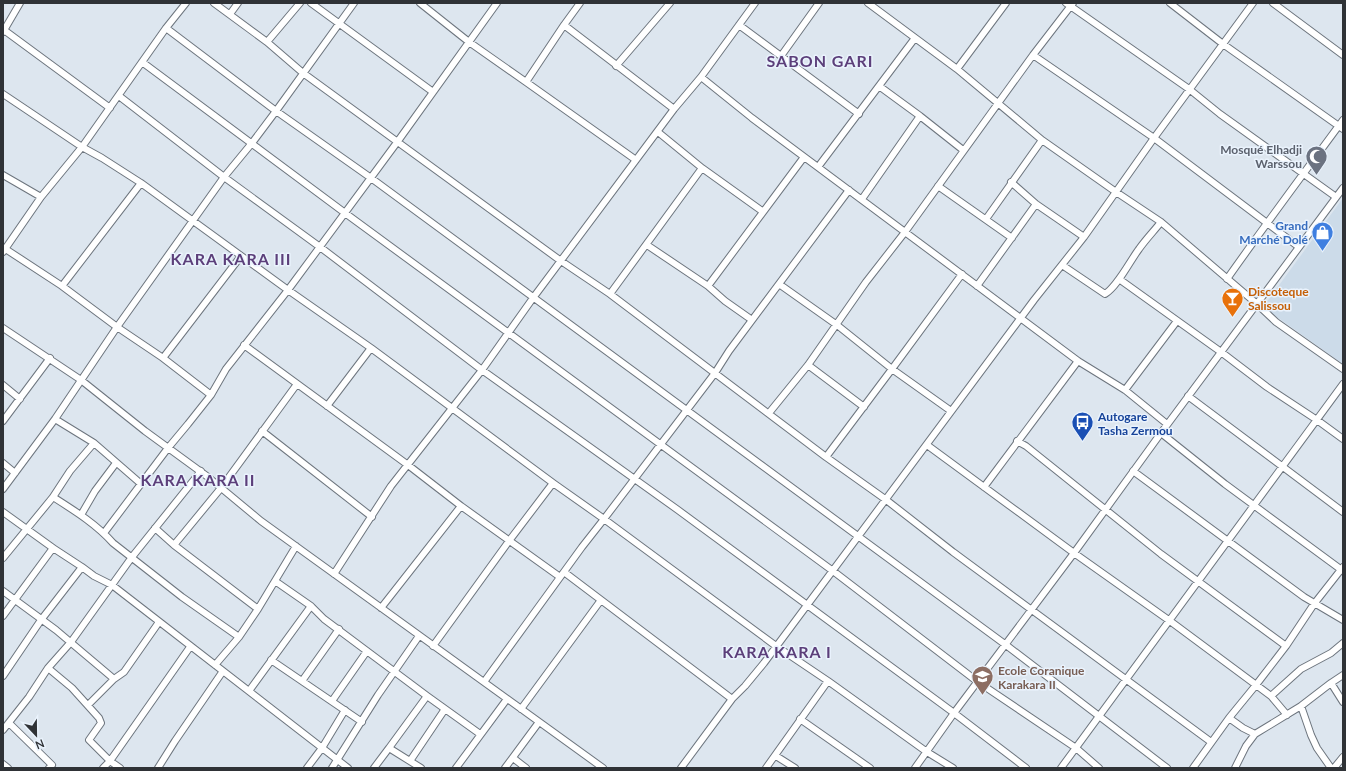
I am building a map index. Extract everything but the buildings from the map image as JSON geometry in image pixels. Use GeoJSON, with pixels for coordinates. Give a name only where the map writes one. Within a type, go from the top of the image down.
{"type":"FeatureCollection","features":[{"type":"Feature","properties":{"kind":"street"},"geometry":{"type":"LineString","coordinates":[[20,3],[3,31],[110,108]]}},
{"type":"Feature","properties":{"kind":"street"},"geometry":{"type":"LineString","coordinates":[[186,3],[166,28],[82,147],[41,197],[4,249],[62,286],[117,327],[163,358],[211,395]]}},
{"type":"Feature","properties":{"kind":"street"},"geometry":{"type":"LineString","coordinates":[[214,3],[268,42],[303,73],[561,261],[610,294],[826,457],[885,499],[953,552],[1211,742]]}},
{"type":"Feature","properties":{"kind":"street"},"geometry":{"type":"LineString","coordinates":[[230,14],[238,3]]}},
{"type":"Feature","properties":{"kind":"street"},"geometry":{"type":"LineString","coordinates":[[268,42],[300,3]]}},
{"type":"Feature","properties":{"kind":"street"},"geometry":{"type":"LineString","coordinates":[[311,3],[433,92]]}},
{"type":"Feature","properties":{"kind":"street"},"geometry":{"type":"LineString","coordinates":[[3,489],[55,419],[117,327],[192,221],[224,177],[276,111],[338,23],[354,3]]}},
{"type":"Feature","properties":{"kind":"street"},"geometry":{"type":"LineString","coordinates":[[421,3],[469,42],[636,160]]}},
{"type":"Feature","properties":{"kind":"street"},"geometry":{"type":"LineString","coordinates":[[104,533],[140,483],[211,395],[226,369],[320,247],[497,3]]}},
{"type":"Feature","properties":{"kind":"street"},"geometry":{"type":"LineString","coordinates":[[526,82],[580,3]]}},
{"type":"Feature","properties":{"kind":"street"},"geometry":{"type":"LineString","coordinates":[[616,66],[670,3]]}},
{"type":"Feature","properties":{"kind":"street"},"geometry":{"type":"LineString","coordinates":[[334,574],[391,486],[482,370],[507,332],[755,3]]}},
{"type":"Feature","properties":{"kind":"street"},"geometry":{"type":"LineString","coordinates":[[781,56],[819,3]]}},
{"type":"Feature","properties":{"kind":"street"},"geometry":{"type":"LineString","coordinates":[[868,3],[957,69],[1042,140],[1161,222],[1276,322],[1343,369]]}},
{"type":"Feature","properties":{"kind":"street"},"geometry":{"type":"LineString","coordinates":[[957,69],[1006,3]]}},
{"type":"Feature","properties":{"kind":"street"},"geometry":{"type":"LineString","coordinates":[[1170,3],[1223,44],[1341,127]]}},
{"type":"Feature","properties":{"kind":"street"},"geometry":{"type":"LineString","coordinates":[[683,767],[732,699],[745,686],[833,571],[1020,318],[1084,237],[1154,138],[1253,3]]}},
{"type":"Feature","properties":{"kind":"street"},"geometry":{"type":"LineString","coordinates":[[1273,3],[1343,55]]}},
{"type":"Feature","properties":{"kind":"street"},"geometry":{"type":"LineString","coordinates":[[768,413],[808,365],[866,282],[905,232],[1070,4],[1336,197]]}},
{"type":"Feature","properties":{"kind":"street"},"geometry":{"type":"LineString","coordinates":[[564,25],[674,109]]}},
{"type":"Feature","properties":{"kind":"street"},"geometry":{"type":"LineString","coordinates":[[738,25],[859,114]]}},
{"type":"Feature","properties":{"kind":"street"},"geometry":{"type":"LineString","coordinates":[[166,28],[276,111],[371,178],[1006,645],[1167,768]]}},
{"type":"Feature","properties":{"kind":"street"},"geometry":{"type":"LineString","coordinates":[[818,167],[915,38]]}},
{"type":"Feature","properties":{"kind":"street"},"geometry":{"type":"LineString","coordinates":[[1033,54],[1154,138],[1299,247]]}},
{"type":"Feature","properties":{"kind":"street"},"geometry":{"type":"LineString","coordinates":[[142,62],[833,571],[978,682],[1076,748],[1099,768]]}},
{"type":"Feature","properties":{"kind":"street"},"geometry":{"type":"LineString","coordinates":[[700,77],[752,118],[1078,361],[1126,390],[1167,424]]}},
{"type":"Feature","properties":{"kind":"street"},"geometry":{"type":"LineString","coordinates":[[879,86],[963,150]]}},
{"type":"Feature","properties":{"kind":"street"},"geometry":{"type":"LineString","coordinates":[[3,94],[82,147],[141,183],[452,407],[553,483],[776,646],[927,752],[953,768]]}},
{"type":"Feature","properties":{"kind":"street"},"geometry":{"type":"LineString","coordinates":[[119,96],[224,177],[320,247],[482,370],[634,479],[1026,768]]}},
{"type":"Feature","properties":{"kind":"street"},"geometry":{"type":"LineString","coordinates":[[862,199],[920,116]]}},
{"type":"Feature","properties":{"kind":"street"},"geometry":{"type":"LineString","coordinates":[[1227,279],[1267,223],[1341,127],[1343,120]]}},
{"type":"Feature","properties":{"kind":"street"},"geometry":{"type":"LineString","coordinates":[[658,132],[702,168],[762,211]]}},
{"type":"Feature","properties":{"kind":"street"},"geometry":{"type":"LineString","coordinates":[[986,219],[1042,140]]}},
{"type":"Feature","properties":{"kind":"street"},"geometry":{"type":"LineString","coordinates":[[708,286],[762,211],[804,157]]}},
{"type":"Feature","properties":{"kind":"street"},"geometry":{"type":"LineString","coordinates":[[610,294],[702,168]]}},
{"type":"Feature","properties":{"kind":"street"},"geometry":{"type":"LineString","coordinates":[[3,175],[41,197]]}},
{"type":"Feature","properties":{"kind":"street"},"geometry":{"type":"LineString","coordinates":[[1011,182],[1036,204],[1084,237]]}},
{"type":"Feature","properties":{"kind":"street"},"geometry":{"type":"LineString","coordinates":[[62,286],[141,183]]}},
{"type":"Feature","properties":{"kind":"street"},"geometry":{"type":"LineString","coordinates":[[938,186],[1012,238]]}},
{"type":"Feature","properties":{"kind":"street"},"geometry":{"type":"LineString","coordinates":[[915,768],[1074,553],[1167,424],[1343,188]]}},
{"type":"Feature","properties":{"kind":"street"},"geometry":{"type":"LineString","coordinates":[[484,682],[582,547],[715,373],[752,320],[849,190]]}},
{"type":"Feature","properties":{"kind":"street"},"geometry":{"type":"LineString","coordinates":[[977,286],[1036,204]]}},
{"type":"Feature","properties":{"kind":"street"},"geometry":{"type":"LineString","coordinates":[[1062,265],[1105,294],[1119,279],[1139,249],[1161,222]]}},
{"type":"Feature","properties":{"kind":"street"},"geometry":{"type":"LineString","coordinates":[[647,245],[708,286],[752,320]]}},
{"type":"Feature","properties":{"kind":"street"},"geometry":{"type":"LineString","coordinates":[[163,358],[241,256]]}},
{"type":"Feature","properties":{"kind":"street"},"geometry":{"type":"LineString","coordinates":[[826,457],[962,274]]}},
{"type":"Feature","properties":{"kind":"street"},"geometry":{"type":"LineString","coordinates":[[1119,279],[1267,387],[1343,439]]}},
{"type":"Feature","properties":{"kind":"street"},"geometry":{"type":"LineString","coordinates":[[779,284],[837,325],[892,369],[951,411]]}},
{"type":"Feature","properties":{"kind":"street"},"geometry":{"type":"LineString","coordinates":[[1126,390],[1176,321]]}},
{"type":"Feature","properties":{"kind":"street"},"geometry":{"type":"LineString","coordinates":[[3,328],[81,380],[145,431],[201,471],[261,521],[603,768]]}},
{"type":"Feature","properties":{"kind":"street"},"geometry":{"type":"LineString","coordinates":[[244,345],[509,541],[601,600],[732,699]]}},
{"type":"Feature","properties":{"kind":"street"},"geometry":{"type":"LineString","coordinates":[[327,406],[371,348]]}},
{"type":"Feature","properties":{"kind":"street"},"geometry":{"type":"LineString","coordinates":[[3,421],[50,358]]}},
{"type":"Feature","properties":{"kind":"street"},"geometry":{"type":"LineString","coordinates":[[984,486],[1078,361]]}},
{"type":"Feature","properties":{"kind":"street"},"geometry":{"type":"LineString","coordinates":[[808,365],[864,407]]}},
{"type":"Feature","properties":{"kind":"street"},"geometry":{"type":"LineString","coordinates":[[174,545],[221,488],[297,384]]}},
{"type":"Feature","properties":{"kind":"street"},"geometry":{"type":"LineString","coordinates":[[1061,768],[1343,384]]}},
{"type":"Feature","properties":{"kind":"street"},"geometry":{"type":"LineString","coordinates":[[3,385],[20,399]]}},
{"type":"Feature","properties":{"kind":"street"},"geometry":{"type":"LineString","coordinates":[[1188,396],[1343,512]]}},
{"type":"Feature","properties":{"kind":"street"},"geometry":{"type":"LineString","coordinates":[[55,419],[94,443],[140,483]]}},
{"type":"Feature","properties":{"kind":"street"},"geometry":{"type":"LineString","coordinates":[[262,431],[372,517]]}},
{"type":"Feature","properties":{"kind":"street"},"geometry":{"type":"LineString","coordinates":[[1161,433],[1225,484],[1342,569],[1314,604],[1286,646],[1228,718],[1193,768]]}},
{"type":"Feature","properties":{"kind":"street"},"geometry":{"type":"LineString","coordinates":[[1017,441],[1026,446],[1161,554],[1286,646]]}},
{"type":"Feature","properties":{"kind":"street"},"geometry":{"type":"LineString","coordinates":[[3,558],[28,529],[53,497],[70,471],[94,443]]}},
{"type":"Feature","properties":{"kind":"street"},"geometry":{"type":"LineString","coordinates":[[927,445],[1271,696],[1287,715]]}},
{"type":"Feature","properties":{"kind":"street"},"geometry":{"type":"LineString","coordinates":[[80,515],[95,491],[116,463]]}},
{"type":"Feature","properties":{"kind":"street"},"geometry":{"type":"LineString","coordinates":[[3,464],[15,473]]}},
{"type":"Feature","properties":{"kind":"street"},"geometry":{"type":"LineString","coordinates":[[3,730],[29,697],[48,668],[71,642],[132,557],[201,471]]}},
{"type":"Feature","properties":{"kind":"street"},"geometry":{"type":"LineString","coordinates":[[1134,471],[1227,542],[1314,604],[1343,620]]}},
{"type":"Feature","properties":{"kind":"street"},"geometry":{"type":"LineString","coordinates":[[433,646],[553,483]]}},
{"type":"Feature","properties":{"kind":"street"},"geometry":{"type":"LineString","coordinates":[[53,497],[104,533],[113,544],[132,557],[182,597],[238,637]]}},
{"type":"Feature","properties":{"kind":"street"},"geometry":{"type":"LineString","coordinates":[[381,608],[461,506]]}},
{"type":"Feature","properties":{"kind":"street"},"geometry":{"type":"LineString","coordinates":[[3,512],[94,576],[112,586],[348,768]]}},
{"type":"Feature","properties":{"kind":"street"},"geometry":{"type":"LineString","coordinates":[[155,528],[174,545],[258,609]]}},
{"type":"Feature","properties":{"kind":"street"},"geometry":{"type":"LineString","coordinates":[[215,665],[258,609],[296,546]]}},
{"type":"Feature","properties":{"kind":"street"},"geometry":{"type":"LineString","coordinates":[[3,616],[53,548]]}},
{"type":"Feature","properties":{"kind":"street"},"geometry":{"type":"LineString","coordinates":[[3,676],[41,620],[82,567]]}},
{"type":"Feature","properties":{"kind":"street"},"geometry":{"type":"LineString","coordinates":[[275,581],[311,606],[324,619],[480,734]]}},
{"type":"Feature","properties":{"kind":"street"},"geometry":{"type":"LineString","coordinates":[[3,591],[71,642],[114,679]]}},
{"type":"Feature","properties":{"kind":"street"},"geometry":{"type":"LineString","coordinates":[[521,709],[601,600]]}},
{"type":"Feature","properties":{"kind":"street"},"geometry":{"type":"LineString","coordinates":[[248,691],[311,606]]}},
{"type":"Feature","properties":{"kind":"street"},"geometry":{"type":"LineString","coordinates":[[88,705],[114,679],[124,672],[159,622]]}},
{"type":"Feature","properties":{"kind":"street"},"geometry":{"type":"LineString","coordinates":[[302,681],[339,629]]}},
{"type":"Feature","properties":{"kind":"street"},"geometry":{"type":"LineString","coordinates":[[332,768],[378,695],[419,636]]}},
{"type":"Feature","properties":{"kind":"street"},"geometry":{"type":"LineString","coordinates":[[1271,696],[1301,669],[1331,653],[1343,643]]}},
{"type":"Feature","properties":{"kind":"street"},"geometry":{"type":"LineString","coordinates":[[103,768],[110,761],[190,647]]}},
{"type":"Feature","properties":{"kind":"street"},"geometry":{"type":"LineString","coordinates":[[332,701],[367,651]]}},
{"type":"Feature","properties":{"kind":"street"},"geometry":{"type":"LineString","coordinates":[[272,660],[362,722]]}},
{"type":"Feature","properties":{"kind":"street"},"geometry":{"type":"LineString","coordinates":[[48,668],[72,688],[99,718],[101,723],[89,740],[110,761],[120,768]]}},
{"type":"Feature","properties":{"kind":"street"},"geometry":{"type":"LineString","coordinates":[[158,768],[223,671]]}},
{"type":"Feature","properties":{"kind":"street"},"geometry":{"type":"LineString","coordinates":[[1235,768],[1246,746],[1255,734],[1301,706],[1330,683],[1343,675]]}},
{"type":"Feature","properties":{"kind":"street"},"geometry":{"type":"LineString","coordinates":[[766,768],[828,682]]}},
{"type":"Feature","properties":{"kind":"street"},"geometry":{"type":"LineString","coordinates":[[1330,683],[1343,702]]}},
{"type":"Feature","properties":{"kind":"street"},"geometry":{"type":"LineString","coordinates":[[374,768],[427,696]]}},
{"type":"Feature","properties":{"kind":"street"},"geometry":{"type":"LineString","coordinates":[[456,768],[507,699]]}},
{"type":"Feature","properties":{"kind":"street"},"geometry":{"type":"LineString","coordinates":[[1301,706],[1317,748],[1330,768]]}},
{"type":"Feature","properties":{"kind":"street"},"geometry":{"type":"LineString","coordinates":[[410,761],[445,709]]}},
{"type":"Feature","properties":{"kind":"street"},"geometry":{"type":"LineString","coordinates":[[307,768],[322,748],[345,710]]}},
{"type":"Feature","properties":{"kind":"street"},"geometry":{"type":"LineString","coordinates":[[1228,718],[1255,734]]}},
{"type":"Feature","properties":{"kind":"street"},"geometry":{"type":"LineString","coordinates":[[800,719],[870,768]]}},
{"type":"Feature","properties":{"kind":"street"},"geometry":{"type":"LineString","coordinates":[[505,768],[539,722]]}},
{"type":"Feature","properties":{"kind":"street"},"geometry":{"type":"LineString","coordinates":[[9,723],[52,765],[49,768]]}},
{"type":"Feature","properties":{"kind":"street"},"geometry":{"type":"LineString","coordinates":[[389,748],[421,768]]}},
{"type":"Feature","properties":{"kind":"street"},"geometry":{"type":"LineString","coordinates":[[776,756],[795,768]]}},
{"type":"Feature","properties":{"kind":"street"},"geometry":{"type":"LineString","coordinates":[[1334,768],[1343,757]]}},
{"type":"Feature","properties":{"kind":"street"},"geometry":{"type":"LineString","coordinates":[[513,758],[526,768]]}},
{"type":"Feature","properties":{"kind":"street"},"geometry":{"type":"LineString","coordinates":[[3,764],[8,768]]}},
{"type":"Feature","properties":{"kind":"shaded area","name":"Grand Marché Dolé"},"geometry":{"type":"Polygon","coordinates":[[[1343,198],[1343,364],[1263,307],[1343,198]]]}},
{"type":"Feature","properties":{"kind":"place","name":"Mosqué Elhadji Warssou"},"geometry":{"type":"Point","coordinates":[1317,176]}},
{"type":"Feature","properties":{"kind":"place","name":"Grand Marché Dolé"},"geometry":{"type":"Point","coordinates":[1323,252]}},
{"type":"Feature","properties":{"kind":"place","name":"Discoteque Salissou"},"geometry":{"type":"Point","coordinates":[1232,318]}},
{"type":"Feature","properties":{"kind":"place","name":"Autogare Tasha Zermou"},"geometry":{"type":"Point","coordinates":[1083,442]}},
{"type":"Feature","properties":{"kind":"place","name":"Ecole Coranique Karakara II"},"geometry":{"type":"Point","coordinates":[983,696]}},
{"type":"Feature","properties":{"kind":"district","name":"SABON GARI"},"geometry":{"type":"Point","coordinates":[820,60]}},
{"type":"Feature","properties":{"kind":"district","name":"KARA KARA III"},"geometry":{"type":"Point","coordinates":[231,258]}},
{"type":"Feature","properties":{"kind":"district","name":"KARA KARA II"},"geometry":{"type":"Point","coordinates":[198,479]}},
{"type":"Feature","properties":{"kind":"district","name":"KARA KARA I"},"geometry":{"type":"Point","coordinates":[777,651]}}]}
